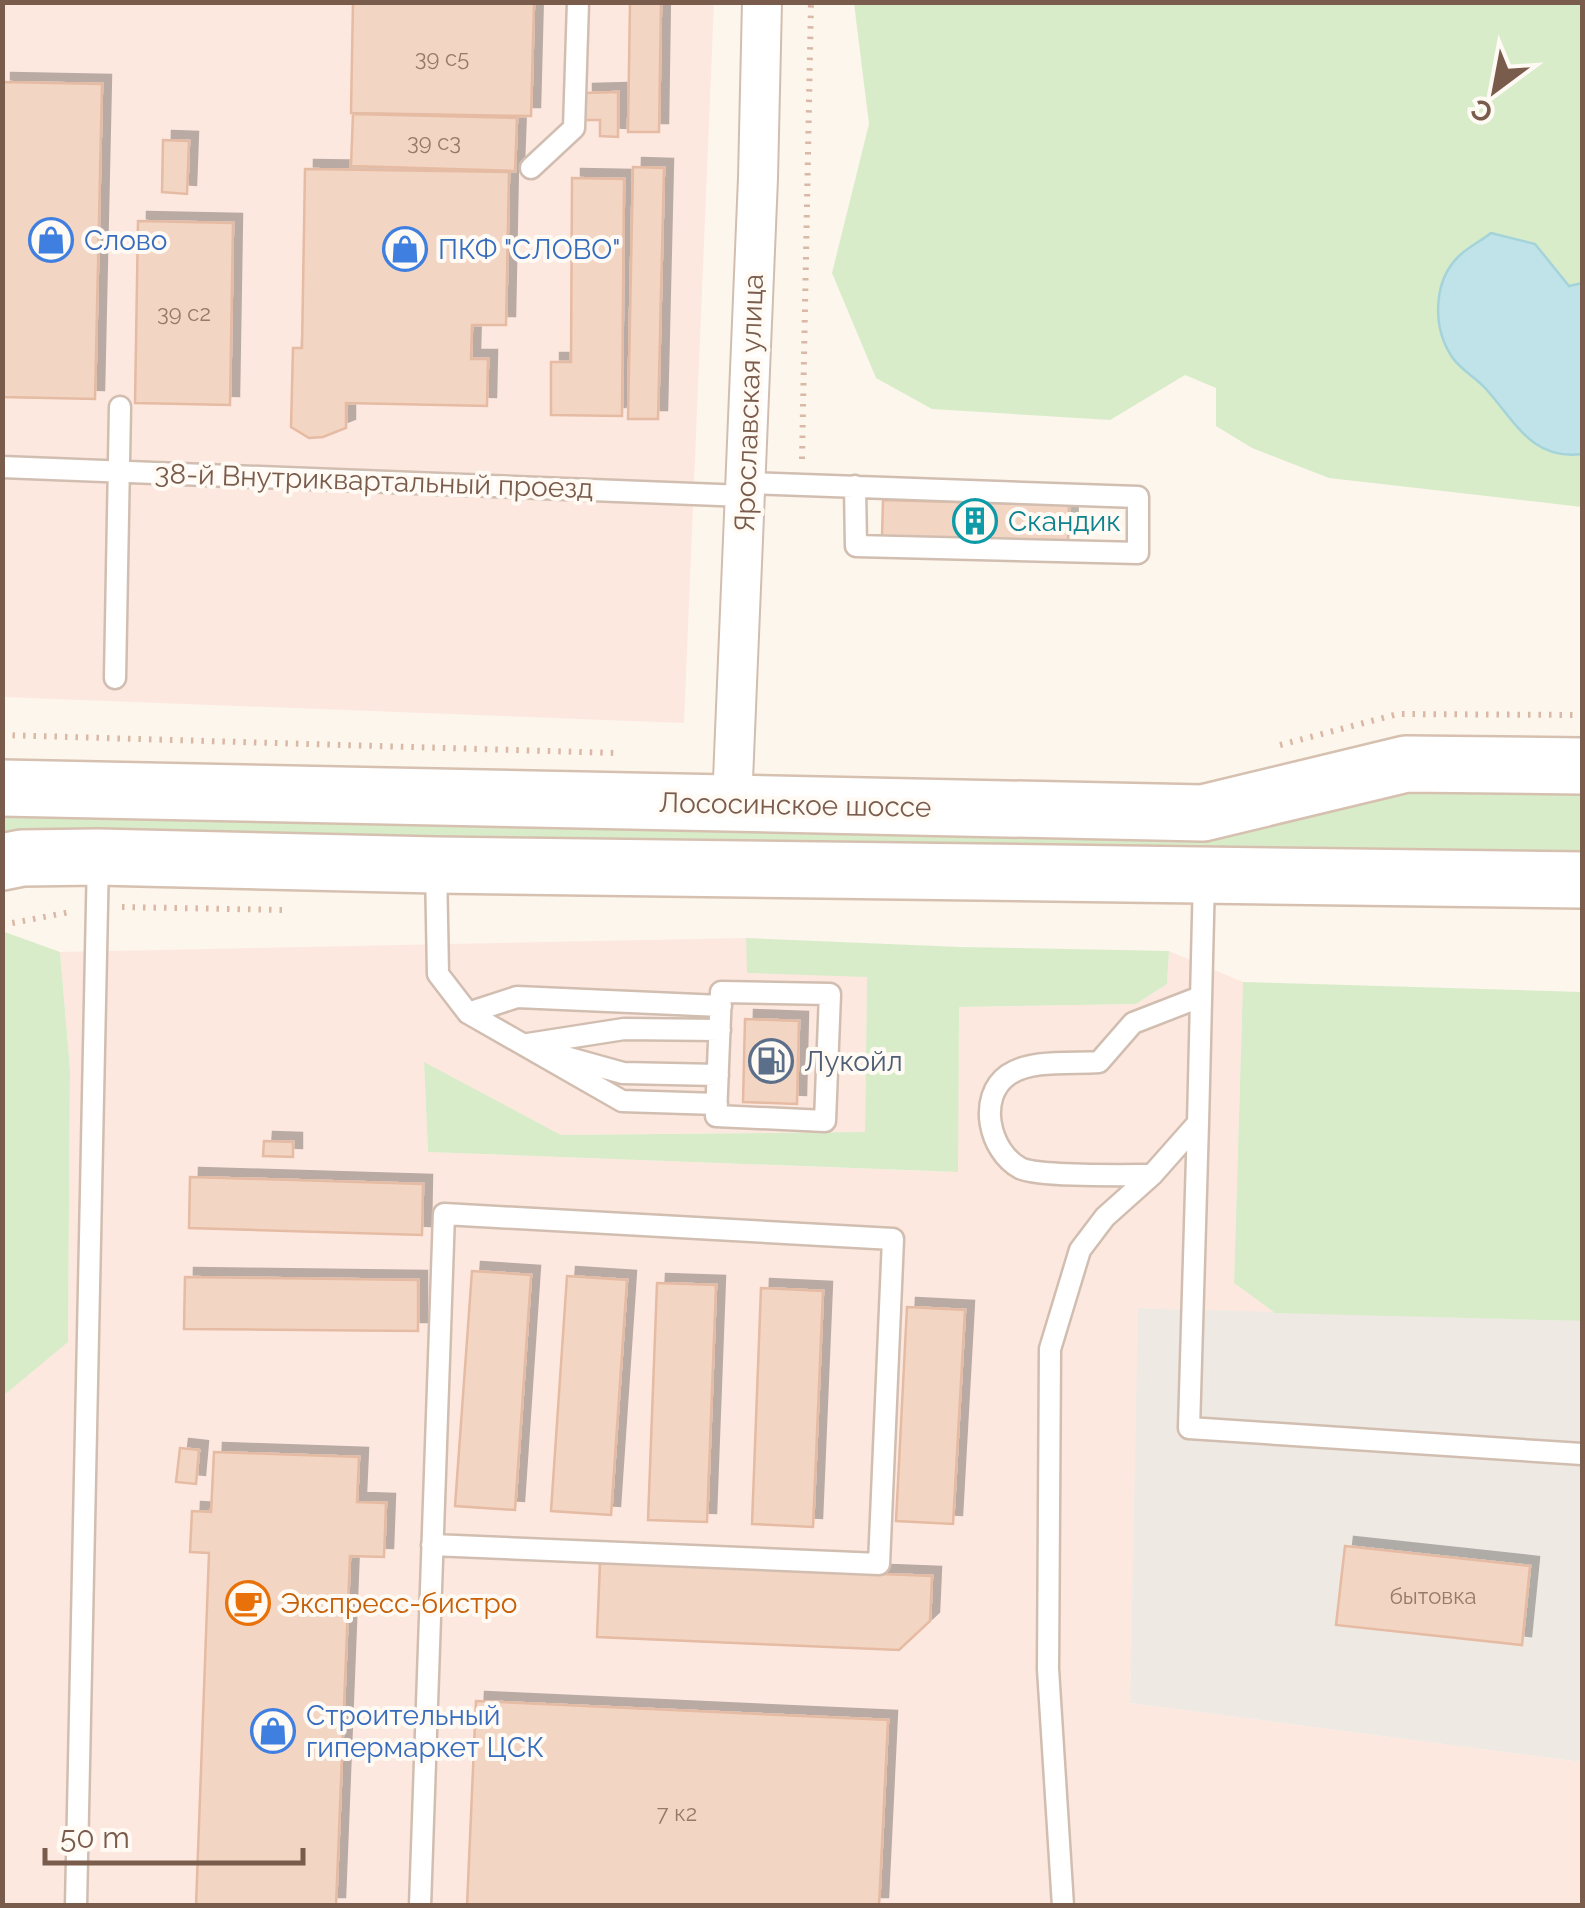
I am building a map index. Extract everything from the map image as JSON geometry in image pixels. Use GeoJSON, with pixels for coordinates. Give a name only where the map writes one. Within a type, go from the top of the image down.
{"type":"FeatureCollection","features":[{"type":"Feature","properties":{"kind":"street","name":"Ярославская улица"},"geometry":{"type":"LineString","coordinates":[[732,804],[762,2]]}},
{"type":"Feature","properties":{"kind":"street","name":"Лососинское шоссе"},"geometry":{"type":"LineString","coordinates":[[2,788],[1203,813],[1406,764],[1582,766]]}},
{"type":"Feature","properties":{"kind":"street"},"geometry":{"type":"LineString","coordinates":[[2,862],[22,858],[98,882],[436,864],[1582,880]]}},
{"type":"Feature","properties":{"kind":"lane"},"geometry":{"type":"LineString","coordinates":[[531,168],[574,128],[578,2]]}},
{"type":"Feature","properties":{"kind":"lane"},"geometry":{"type":"LineString","coordinates":[[115,678],[120,407]]}},
{"type":"Feature","properties":{"kind":"lane","name":"38-й Внутриквартальный проезд"},"geometry":{"type":"LineString","coordinates":[[2,466],[745,489],[801,485],[855,486],[1138,496],[1138,553],[856,546],[855,486]]}},
{"type":"Feature","properties":{"kind":"lane"},"geometry":{"type":"LineString","coordinates":[[436,864],[438,974],[468,1013],[622,1102],[716,1104]]}},
{"type":"Feature","properties":{"kind":"lane"},"geometry":{"type":"LineString","coordinates":[[1204,875],[1189,1428],[1582,1454]]}},
{"type":"Feature","properties":{"kind":"lane"},"geometry":{"type":"LineString","coordinates":[[76,1906],[98,882]]}},
{"type":"Feature","properties":{"kind":"lane"},"geometry":{"type":"LineString","coordinates":[[721,992],[830,994],[824,1121],[716,1116],[720,1030],[721,992]]}},
{"type":"Feature","properties":{"kind":"lane"},"geometry":{"type":"LineString","coordinates":[[468,1013],[516,997],[721,1006]]}},
{"type":"Feature","properties":{"kind":"lane"},"geometry":{"type":"LineString","coordinates":[[1152,1175],[1021,1168],[997,1145],[990,1124],[992,1097],[1006,1076],[1027,1067],[1099,1062],[1132,1023],[1200,997]]}},
{"type":"Feature","properties":{"kind":"lane"},"geometry":{"type":"LineString","coordinates":[[520,1045],[624,1028],[720,1030]]}},
{"type":"Feature","properties":{"kind":"lane"},"geometry":{"type":"LineString","coordinates":[[520,1045],[622,1073],[718,1075]]}},
{"type":"Feature","properties":{"kind":"lane"},"geometry":{"type":"LineString","coordinates":[[1063,1906],[1048,1669],[1050,1349],[1080,1250],[1105,1217],[1152,1175],[1198,1123]]}},
{"type":"Feature","properties":{"kind":"lane"},"geometry":{"type":"LineString","coordinates":[[420,1906],[432,1545],[444,1214],[893,1239],[879,1564],[432,1545]]}},
{"type":"Feature","properties":{"kind":"path"},"geometry":{"type":"LineString","coordinates":[[801,485],[811,2]]}},
{"type":"Feature","properties":{"kind":"path"},"geometry":{"type":"LineString","coordinates":[[1272,747],[1398,714],[1582,716]]}},
{"type":"Feature","properties":{"kind":"path"},"geometry":{"type":"LineString","coordinates":[[2,735],[620,753]]}},
{"type":"Feature","properties":{"kind":"path"},"geometry":{"type":"LineString","coordinates":[[2,924],[98,882]]}},
{"type":"Feature","properties":{"kind":"shaded area"},"geometry":{"type":"Polygon","coordinates":[[[3,3],[714,3],[684,723],[3,697],[3,3]]]}},
{"type":"Feature","properties":{"kind":"shaded area"},"geometry":{"type":"Polygon","coordinates":[[[746,938],[748,973],[867,976],[865,1132],[561,1135],[424,1063],[428,1152],[957,1172],[959,1007],[1136,1004],[1167,984],[1169,951],[1243,982],[1234,1283],[1275,1313],[1139,1308],[1130,1703],[1582,1762],[1582,1905],[3,1905],[2,1396],[68,1341],[70,1069],[60,952],[746,938]]]}},
{"type":"Feature","properties":{"kind":"shaded area"},"geometry":{"type":"Polygon","coordinates":[[[1138,1308],[1582,1321],[1582,1762],[1130,1703],[1138,1308]]]}},
{"type":"Feature","properties":{"kind":"green space"},"geometry":{"type":"Polygon","coordinates":[[[854,3],[1582,3],[1582,507],[1329,478],[1252,448],[1216,426],[1216,388],[1185,375],[1110,420],[932,409],[876,378],[832,273],[869,124],[854,3]]]}},
{"type":"Feature","properties":{"kind":"green space"},"geometry":{"type":"Polygon","coordinates":[[[1412,785],[1582,785],[1582,864],[3,838],[2,814],[1207,833],[1412,785]]]}},
{"type":"Feature","properties":{"kind":"green space"},"geometry":{"type":"Polygon","coordinates":[[[2,931],[60,952],[70,1069],[68,1342],[3,1396],[2,931]]]}},
{"type":"Feature","properties":{"kind":"green space"},"geometry":{"type":"Polygon","coordinates":[[[746,938],[1169,951],[1167,984],[1136,1004],[959,1007],[958,1172],[428,1152],[424,1062],[561,1135],[865,1132],[867,977],[747,973],[746,938]]]}},
{"type":"Feature","properties":{"kind":"green space"},"geometry":{"type":"Polygon","coordinates":[[[1243,982],[1582,992],[1582,1321],[1275,1313],[1234,1283],[1243,982]]]}},
{"type":"Feature","properties":{"kind":"water"},"geometry":{"type":"Polygon","coordinates":[[[1491,233],[1535,244],[1569,286],[1582,283],[1582,454],[1565,455],[1537,445],[1455,361],[1445,345],[1438,305],[1444,278],[1459,256],[1491,233]]]}},
{"type":"Feature","properties":{"kind":"building"},"geometry":{"type":"Polygon","coordinates":[[[353,2],[534,2],[531,116],[351,113],[353,2]]]}},
{"type":"Feature","properties":{"kind":"building"},"geometry":{"type":"Polygon","coordinates":[[[630,2],[661,2],[659,132],[628,132],[630,2]]]}},
{"type":"Feature","properties":{"kind":"building","name":"Слово"},"geometry":{"type":"Polygon","coordinates":[[[2,82],[102,84],[95,399],[2,397],[2,82]]]}},
{"type":"Feature","properties":{"kind":"building"},"geometry":{"type":"Polygon","coordinates":[[[618,92],[618,137],[600,136],[600,120],[584,120],[584,93],[618,92]]]}},
{"type":"Feature","properties":{"kind":"building"},"geometry":{"type":"Polygon","coordinates":[[[353,114],[517,118],[515,171],[351,166],[353,114]]]}},
{"type":"Feature","properties":{"kind":"building"},"geometry":{"type":"Polygon","coordinates":[[[163,140],[189,141],[187,194],[162,192],[163,140]]]}},
{"type":"Feature","properties":{"kind":"building"},"geometry":{"type":"Polygon","coordinates":[[[633,167],[664,168],[658,419],[628,419],[633,167]]]}},
{"type":"Feature","properties":{"kind":"building","name":"ПКФ \"СЛОВО\""},"geometry":{"type":"Polygon","coordinates":[[[305,169],[509,172],[506,325],[472,325],[471,359],[488,359],[487,406],[346,403],[346,428],[309,438],[291,427],[293,348],[302,348],[305,169]]]}},
{"type":"Feature","properties":{"kind":"building","name":"ПКФ \"СЛОВО\""},"geometry":{"type":"Polygon","coordinates":[[[572,178],[624,179],[622,416],[551,415],[551,362],[571,362],[572,178]]]}},
{"type":"Feature","properties":{"kind":"building"},"geometry":{"type":"Polygon","coordinates":[[[138,221],[233,223],[230,405],[135,403],[138,221]]]}},
{"type":"Feature","properties":{"kind":"building","name":"Скандик"},"geometry":{"type":"Polygon","coordinates":[[[883,500],[1069,505],[1068,544],[882,536],[883,500]]]}},
{"type":"Feature","properties":{"kind":"building","name":"Лукойл"},"geometry":{"type":"Polygon","coordinates":[[[745,1019],[799,1021],[797,1104],[743,1102],[745,1019]]]}},
{"type":"Feature","properties":{"kind":"building"},"geometry":{"type":"Polygon","coordinates":[[[264,1141],[293,1142],[293,1157],[263,1156],[264,1141]]]}},
{"type":"Feature","properties":{"kind":"building"},"geometry":{"type":"Polygon","coordinates":[[[190,1177],[423,1184],[422,1235],[189,1228],[190,1177]]]}},
{"type":"Feature","properties":{"kind":"building"},"geometry":{"type":"Polygon","coordinates":[[[472,1271],[531,1275],[515,1510],[455,1506],[472,1271]]]}},
{"type":"Feature","properties":{"kind":"building"},"geometry":{"type":"Polygon","coordinates":[[[567,1276],[627,1280],[611,1515],[551,1511],[567,1276]]]}},
{"type":"Feature","properties":{"kind":"building"},"geometry":{"type":"Polygon","coordinates":[[[185,1277],[418,1280],[418,1331],[184,1329],[185,1277]]]}},
{"type":"Feature","properties":{"kind":"building"},"geometry":{"type":"Polygon","coordinates":[[[657,1283],[716,1285],[707,1522],[648,1520],[657,1283]]]}},
{"type":"Feature","properties":{"kind":"building"},"geometry":{"type":"Polygon","coordinates":[[[761,1288],[823,1291],[813,1527],[752,1524],[761,1288]]]}},
{"type":"Feature","properties":{"kind":"building"},"geometry":{"type":"Polygon","coordinates":[[[907,1307],[965,1310],[953,1524],[896,1521],[907,1307]]]}},
{"type":"Feature","properties":{"kind":"building"},"geometry":{"type":"Polygon","coordinates":[[[180,1448],[199,1450],[196,1484],[176,1482],[180,1448]]]}},
{"type":"Feature","properties":{"kind":"building","name":"Строительный гипермаркет ЦСК"},"geometry":{"type":"Polygon","coordinates":[[[214,1452],[359,1457],[357,1502],[386,1503],[384,1557],[350,1556],[336,1906],[196,1906],[209,1553],[190,1552],[192,1511],[211,1512],[214,1452]]]}},
{"type":"Feature","properties":{"kind":"building"},"geometry":{"type":"Polygon","coordinates":[[[1345,1546],[1530,1566],[1522,1645],[1336,1625],[1345,1546]]]}},
{"type":"Feature","properties":{"kind":"building"},"geometry":{"type":"Polygon","coordinates":[[[600,1563],[932,1576],[930,1621],[899,1650],[597,1637],[600,1563]]]}},
{"type":"Feature","properties":{"kind":"building"},"geometry":{"type":"Polygon","coordinates":[[[476,1701],[888,1720],[879,1906],[467,1906],[476,1701]]]}},
{"type":"Feature","properties":{"kind":"place","name":"Слово"},"geometry":{"type":"Point","coordinates":[51,240]}},
{"type":"Feature","properties":{"kind":"place","name":"ПКФ \"СЛОВО\""},"geometry":{"type":"Point","coordinates":[405,249]}},
{"type":"Feature","properties":{"kind":"place","name":"Скандик"},"geometry":{"type":"Point","coordinates":[975,521]}},
{"type":"Feature","properties":{"kind":"place","name":"Лукойл"},"geometry":{"type":"Point","coordinates":[771,1061]}},
{"type":"Feature","properties":{"kind":"place","name":"Экспресс-бистро"},"geometry":{"type":"Point","coordinates":[248,1603]}},
{"type":"Feature","properties":{"kind":"place","name":"Строительный гипермаркет ЦСК"},"geometry":{"type":"Point","coordinates":[273,1731]}}]}
